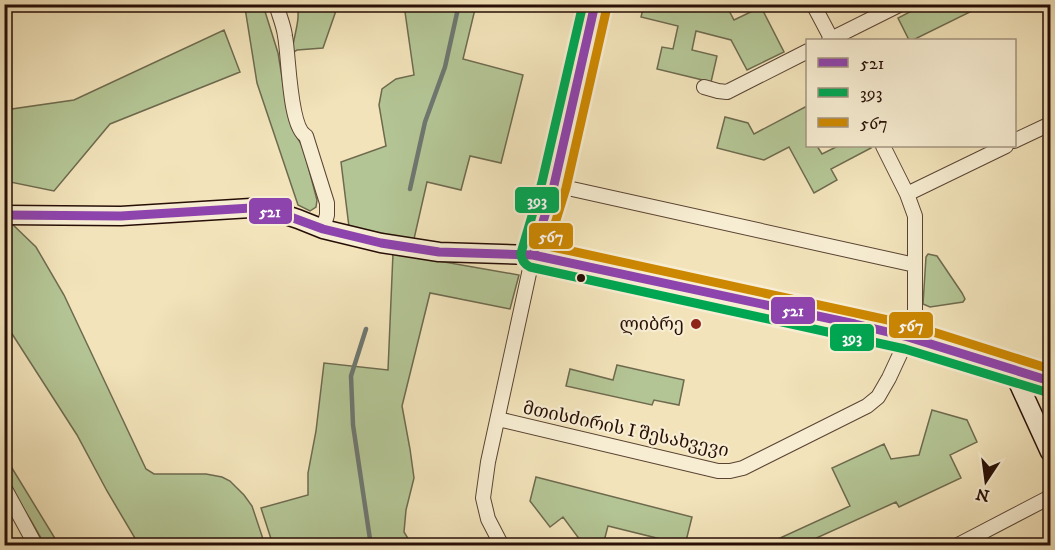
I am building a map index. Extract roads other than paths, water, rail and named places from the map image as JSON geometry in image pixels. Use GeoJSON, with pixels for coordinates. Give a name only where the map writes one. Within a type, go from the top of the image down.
{"type":"FeatureCollection","features":[{"type":"Feature","properties":{"kind":"street"},"geometry":{"type":"LineString","coordinates":[[276,4],[285,35],[293,109],[299,128],[306,136],[327,203],[327,215],[323,229]]}},
{"type":"Feature","properties":{"kind":"street"},"geometry":{"type":"LineString","coordinates":[[502,546],[488,519],[483,498],[488,462],[533,255],[554,185],[595,4]]}},
{"type":"Feature","properties":{"kind":"street"},"geometry":{"type":"LineString","coordinates":[[813,4],[830,39]]}},
{"type":"Feature","properties":{"kind":"street"},"geometry":{"type":"LineString","coordinates":[[833,39],[901,4]]}},
{"type":"Feature","properties":{"kind":"street"},"geometry":{"type":"LineString","coordinates":[[704,87],[727,92],[806,52]]}},
{"type":"Feature","properties":{"kind":"street"},"geometry":{"type":"LineString","coordinates":[[1016,140],[1050,124]]}},
{"type":"Feature","properties":{"kind":"street","name":"მთისძირის I შესახვევი"},"geometry":{"type":"LineString","coordinates":[[498,419],[718,471],[730,471],[743,468],[867,406],[878,397],[889,378],[915,317],[915,216],[907,194],[884,147]]}},
{"type":"Feature","properties":{"kind":"street"},"geometry":{"type":"LineString","coordinates":[[907,194],[1004,147]]}},
{"type":"Feature","properties":{"kind":"street"},"geometry":{"type":"LineString","coordinates":[[554,185],[915,265]]}},
{"type":"Feature","properties":{"kind":"street"},"geometry":{"type":"LineString","coordinates":[[4,215],[121,216],[251,208],[277,212],[323,229],[381,243],[439,252],[533,255],[908,337],[1050,381]]}},
{"type":"Feature","properties":{"kind":"street"},"geometry":{"type":"LineString","coordinates":[[1012,369],[1050,452]]}},
{"type":"Feature","properties":{"kind":"street"},"geometry":{"type":"LineString","coordinates":[[4,487],[36,546]]}},
{"type":"Feature","properties":{"kind":"street"},"geometry":{"type":"LineString","coordinates":[[956,546],[1050,497]]}},
{"type":"Feature","properties":{"kind":"waterway"},"geometry":{"type":"LineString","coordinates":[[410,189],[425,122],[445,67],[459,4]]}},
{"type":"Feature","properties":{"kind":"waterway"},"geometry":{"type":"LineString","coordinates":[[366,329],[351,376],[353,425],[371,546]]}},
{"type":"Feature","properties":{"kind":"place","name":"ლიბრე"},"geometry":{"type":"Point","coordinates":[696,324]}}]}
